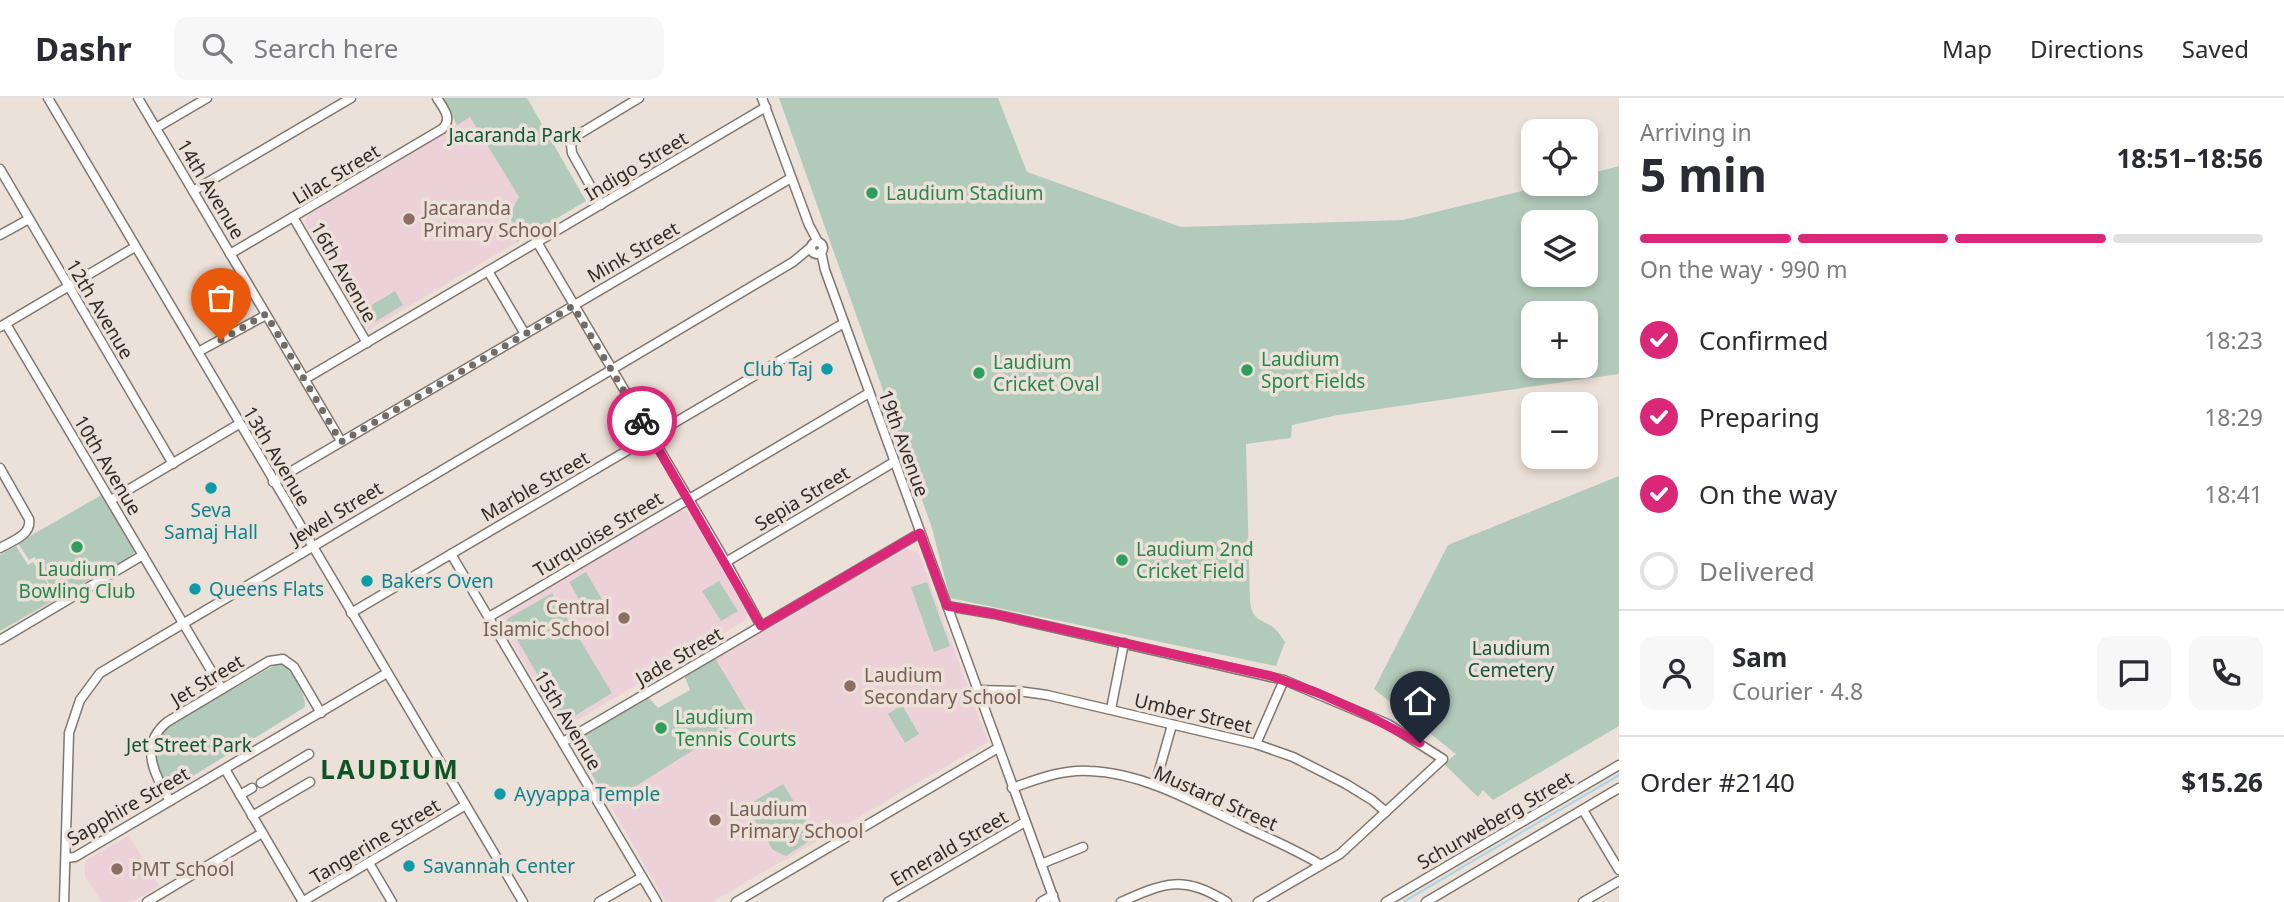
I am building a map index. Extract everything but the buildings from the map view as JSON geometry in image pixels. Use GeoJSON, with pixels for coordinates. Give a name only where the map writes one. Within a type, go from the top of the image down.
{"type":"FeatureCollection","features":[{"type":"Feature","properties":{"kind":"street","name":"13th Avenue"},"geometry":{"type":"LineString","coordinates":[[48,98],[523,902]]}},
{"type":"Feature","properties":{"kind":"street","name":"14th Avenue"},"geometry":{"type":"LineString","coordinates":[[138,98],[341,442]]}},
{"type":"Feature","properties":{"kind":"street"},"geometry":{"type":"LineString","coordinates":[[156,128],[207,98]]}},
{"type":"Feature","properties":{"kind":"street"},"geometry":{"type":"LineString","coordinates":[[193,191],[351,98]]}},
{"type":"Feature","properties":{"kind":"street","name":"Lilac Street"},"geometry":{"type":"LineString","coordinates":[[230,254],[442,129],[447,122],[447,114],[437,98]]}},
{"type":"Feature","properties":{"kind":"street"},"geometry":{"type":"LineString","coordinates":[[601,205],[572,153],[571,145],[576,136],[639,98]]}},
{"type":"Feature","properties":{"kind":"street","name":"19th Avenue"},"geometry":{"type":"LineString","coordinates":[[762,98],[1054,899]]}},
{"type":"Feature","properties":{"kind":"street","name":"Indigo Street"},"geometry":{"type":"LineString","coordinates":[[305,379],[766,107]]}},
{"type":"Feature","properties":{"kind":"street","name":"12th Avenue"},"geometry":{"type":"LineString","coordinates":[[0,169],[173,464]]}},
{"type":"Feature","properties":{"kind":"street","name":"Mink Street"},"geometry":{"type":"LineString","coordinates":[[273,482],[791,178]]}},
{"type":"Feature","properties":{"kind":"street","name":"16th Avenue"},"geometry":{"type":"LineString","coordinates":[[293,217],[367,343]]}},
{"type":"Feature","properties":{"kind":"street"},"geometry":{"type":"LineString","coordinates":[[0,235],[29,219]]}},
{"type":"Feature","properties":{"kind":"street"},"geometry":{"type":"LineString","coordinates":[[537,242],[761,626]]}},
{"type":"Feature","properties":{"kind":"street"},"geometry":{"type":"LineString","coordinates":[[3,325],[135,247]]}},
{"type":"Feature","properties":{"kind":"street","name":"Jewel Street"},"geometry":{"type":"LineString","coordinates":[[64,902],[69,733],[78,705],[100,673],[815,249]]}},
{"type":"Feature","properties":{"kind":"street"},"geometry":{"type":"LineString","coordinates":[[488,271],[525,334]]}},
{"type":"Feature","properties":{"kind":"street"},"geometry":{"type":"LineString","coordinates":[[198,352],[266,314]]}},
{"type":"Feature","properties":{"kind":"street","name":"Marble Street"},"geometry":{"type":"LineString","coordinates":[[351,613],[844,323]]}},
{"type":"Feature","properties":{"kind":"street","name":"10th Avenue"},"geometry":{"type":"LineString","coordinates":[[3,325],[111,500],[222,689]]}},
{"type":"Feature","properties":{"kind":"street","name":"Turquoise Street"},"geometry":{"type":"LineString","coordinates":[[489,617],[869,393]]}},
{"type":"Feature","properties":{"kind":"street"},"geometry":{"type":"LineString","coordinates":[[111,500],[239,424]]}},
{"type":"Feature","properties":{"kind":"street","name":"Sepia Street"},"geometry":{"type":"LineString","coordinates":[[726,562],[894,462]]}},
{"type":"Feature","properties":{"kind":"street"},"geometry":{"type":"LineString","coordinates":[[0,468],[31,524],[27,532],[0,548]]}},
{"type":"Feature","properties":{"kind":"street","name":"Jade Street"},"geometry":{"type":"LineString","coordinates":[[563,742],[920,533]]}},
{"type":"Feature","properties":{"kind":"street","name":"15th Avenue"},"geometry":{"type":"LineString","coordinates":[[451,554],[657,902]]}},
{"type":"Feature","properties":{"kind":"street"},"geometry":{"type":"LineString","coordinates":[[0,640],[143,555]]}},
{"type":"Feature","properties":{"kind":"street"},"geometry":{"type":"LineString","coordinates":[[947,606],[994,614],[1283,680],[1388,724],[1443,759],[1352,844],[1258,902]]}},
{"type":"Feature","properties":{"kind":"street"},"geometry":{"type":"LineString","coordinates":[[1111,709],[1124,643]]}},
{"type":"Feature","properties":{"kind":"street","name":"Jet Street"},"geometry":{"type":"LineString","coordinates":[[170,801],[151,764],[154,739],[167,722],[222,689],[269,662],[283,659],[292,664],[321,713]]}},
{"type":"Feature","properties":{"kind":"street","name":"Sapphire Street"},"geometry":{"type":"LineString","coordinates":[[66,858],[75,857],[387,673]]}},
{"type":"Feature","properties":{"kind":"street"},"geometry":{"type":"LineString","coordinates":[[1256,744],[1283,680]]}},
{"type":"Feature","properties":{"kind":"street","name":"Umber Street"},"geometry":{"type":"LineString","coordinates":[[977,690],[1032,692],[1256,744],[1293,757],[1346,784],[1387,812]]}},
{"type":"Feature","properties":{"kind":"street"},"geometry":{"type":"LineString","coordinates":[[1155,785],[1172,725]]}},
{"type":"Feature","properties":{"kind":"street"},"geometry":{"type":"LineString","coordinates":[[736,902],[998,748]]}},
{"type":"Feature","properties":{"kind":"street"},"geometry":{"type":"LineString","coordinates":[[261,783],[309,754]]}},
{"type":"Feature","properties":{"kind":"street","name":"Schurweberg Street"},"geometry":{"type":"LineString","coordinates":[[1386,902],[1619,765]]}},
{"type":"Feature","properties":{"kind":"street"},"geometry":{"type":"LineString","coordinates":[[225,769],[302,902]]}},
{"type":"Feature","properties":{"kind":"street","name":"Mustard Street"},"geometry":{"type":"LineString","coordinates":[[1012,788],[1044,777],[1076,771],[1110,774],[1155,785],[1321,865]]}},
{"type":"Feature","properties":{"kind":"street"},"geometry":{"type":"LineString","coordinates":[[252,816],[310,782]]}},
{"type":"Feature","properties":{"kind":"street"},"geometry":{"type":"LineString","coordinates":[[240,795],[252,788]]}},
{"type":"Feature","properties":{"kind":"street"},"geometry":{"type":"LineString","coordinates":[[1426,902],[1619,788]]}},
{"type":"Feature","properties":{"kind":"street","name":"Tangerine Street"},"geometry":{"type":"LineString","coordinates":[[302,902],[464,806]]}},
{"type":"Feature","properties":{"kind":"street"},"geometry":{"type":"LineString","coordinates":[[1583,810],[1619,870]]}},
{"type":"Feature","properties":{"kind":"street","name":"Emerald Street"},"geometry":{"type":"LineString","coordinates":[[888,902],[1025,822]]}},
{"type":"Feature","properties":{"kind":"street"},"geometry":{"type":"LineString","coordinates":[[147,902],[262,833]]}},
{"type":"Feature","properties":{"kind":"street"},"geometry":{"type":"LineString","coordinates":[[1041,864],[1083,847]]}},
{"type":"Feature","properties":{"kind":"street"},"geometry":{"type":"LineString","coordinates":[[369,863],[392,902]]}},
{"type":"Feature","properties":{"kind":"street"},"geometry":{"type":"LineString","coordinates":[[599,902],[642,877]]}},
{"type":"Feature","properties":{"kind":"street"},"geometry":{"type":"LineString","coordinates":[[1583,902],[1619,881]]}},
{"type":"Feature","properties":{"kind":"street"},"geometry":{"type":"LineString","coordinates":[[1121,902],[1159,887],[1178,884],[1199,886],[1227,902]]}},
{"type":"Feature","properties":{"kind":"street"},"geometry":{"type":"LineString","coordinates":[[1041,902],[1054,899]]}},
{"type":"Feature","properties":{"kind":"shaded area","name":"Jacaranda Primary School"},"geometry":{"type":"Polygon","coordinates":[[[470,116],[520,198],[511,211],[510,224],[517,242],[369,330],[305,223],[308,214],[470,116]]]}},
{"type":"Feature","properties":{"kind":"shaded area","name":"Central Islamic School"},"geometry":{"type":"Polygon","coordinates":[[[678,510],[689,513],[748,612],[746,620],[569,725],[560,723],[502,627],[501,617],[678,510]]]}},
{"type":"Feature","properties":{"kind":"shaded area","name":"Laudium Secondary School"},"geometry":{"type":"Polygon","coordinates":[[[905,548],[919,553],[988,742],[712,902],[666,902],[609,803],[748,715],[715,658],[905,548]]]}},
{"type":"Feature","properties":{"kind":"shaded area","name":"PMT School"},"geometry":{"type":"Polygon","coordinates":[[[129,835],[159,886],[132,902],[102,902],[85,877],[85,861],[129,835]]]}},
{"type":"Feature","properties":{"kind":"green space","name":"Jacaranda Park"},"geometry":{"type":"Polygon","coordinates":[[[442,98],[527,98],[586,201],[517,242],[511,219],[519,197],[470,117],[457,125],[442,98]]]}},
{"type":"Feature","properties":{"kind":"green space","name":"Laudium Sport Fields"},"geometry":{"type":"Polygon","coordinates":[[[779,98],[998,98],[1027,172],[1181,227],[1403,220],[1521,191],[1521,196],[1598,196],[1598,172],[1619,166],[1619,374],[1598,377],[1598,301],[1521,301],[1521,378],[1592,378],[1338,415],[1292,425],[1291,438],[1246,444],[1250,601],[1255,616],[1273,627],[1285,642],[1276,666],[950,598],[932,528],[779,98]]]}},
{"type":"Feature","properties":{"kind":"green space"},"geometry":{"type":"Polygon","coordinates":[[[395,291],[403,305],[375,322],[367,308],[395,291]]]}},
{"type":"Feature","properties":{"kind":"green space","name":"Laudium Cemetery"},"geometry":{"type":"Polygon","coordinates":[[[1619,476],[1619,726],[1493,800],[1483,790],[1478,797],[1444,764],[1456,754],[1374,689],[1448,545],[1619,476]]]}},
{"type":"Feature","properties":{"kind":"green space","name":"Laudium Bowling Club"},"geometry":{"type":"Polygon","coordinates":[[[103,494],[135,551],[131,556],[0,631],[0,555],[16,546],[28,565],[33,562],[52,590],[35,557],[29,560],[18,543],[103,494]]]}},
{"type":"Feature","properties":{"kind":"green space"},"geometry":{"type":"Polygon","coordinates":[[[586,572],[604,603],[587,613],[569,582],[586,572]]]}},
{"type":"Feature","properties":{"kind":"green space"},"geometry":{"type":"Polygon","coordinates":[[[719,581],[738,611],[721,621],[702,591],[719,581]]]}},
{"type":"Feature","properties":{"kind":"green space"},"geometry":{"type":"Polygon","coordinates":[[[927,582],[950,646],[934,652],[911,587],[927,582]]]}},
{"type":"Feature","properties":{"kind":"green space"},"geometry":{"type":"Polygon","coordinates":[[[552,593],[612,693],[568,720],[563,718],[507,619],[552,593]]]}},
{"type":"Feature","properties":{"kind":"green space","name":"Laudium Tennis Courts"},"geometry":{"type":"Polygon","coordinates":[[[715,658],[749,715],[609,803],[572,742],[649,698],[658,708],[690,690],[684,675],[715,658]]]}},
{"type":"Feature","properties":{"kind":"green space","name":"Jet Street Park"},"geometry":{"type":"Polygon","coordinates":[[[279,663],[289,670],[297,682],[305,707],[175,787],[166,784],[157,761],[156,749],[167,726],[279,663]]]}},
{"type":"Feature","properties":{"kind":"green space"},"geometry":{"type":"Polygon","coordinates":[[[902,705],[919,734],[905,743],[888,714],[902,705]]]}},
{"type":"Feature","properties":{"kind":"green space"},"geometry":{"type":"Polygon","coordinates":[[[783,784],[816,837],[786,856],[773,850],[746,806],[783,784]]]}},
{"type":"Feature","properties":{"kind":"waterway"},"geometry":{"type":"LineString","coordinates":[[1403,902],[1619,775]]}},
{"type":"Feature","properties":{"kind":"way so far"},"geometry":{"type":"LineString","coordinates":[[221,340],[266,314],[341,442],[573,306],[642,421]]}},
{"type":"Feature","properties":{"kind":"place","name":"Laudium Stadium"},"geometry":{"type":"Point","coordinates":[872,193]}},
{"type":"Feature","properties":{"kind":"place","name":"Jacaranda Primary School"},"geometry":{"type":"Point","coordinates":[409,219]}},
{"type":"Feature","properties":{"kind":"place","name":"Club Taj"},"geometry":{"type":"Point","coordinates":[827,369]}},
{"type":"Feature","properties":{"kind":"place","name":"Laudium Sport Fields"},"geometry":{"type":"Point","coordinates":[1247,370]}},
{"type":"Feature","properties":{"kind":"place","name":"Laudium Cricket Oval"},"geometry":{"type":"Point","coordinates":[979,373]}},
{"type":"Feature","properties":{"kind":"place","name":"Seva Samaj Hall"},"geometry":{"type":"Point","coordinates":[211,488]}},
{"type":"Feature","properties":{"kind":"place","name":"Laudium Bowling Club"},"geometry":{"type":"Point","coordinates":[77,547]}},
{"type":"Feature","properties":{"kind":"place","name":"Laudium 2nd Cricket Field"},"geometry":{"type":"Point","coordinates":[1122,560]}},
{"type":"Feature","properties":{"kind":"place","name":"Bakers Oven"},"geometry":{"type":"Point","coordinates":[367,581]}},
{"type":"Feature","properties":{"kind":"place","name":"Queens Flats"},"geometry":{"type":"Point","coordinates":[195,589]}},
{"type":"Feature","properties":{"kind":"place","name":"Central Islamic School"},"geometry":{"type":"Point","coordinates":[624,618]}},
{"type":"Feature","properties":{"kind":"place","name":"Laudium Secondary School"},"geometry":{"type":"Point","coordinates":[850,686]}},
{"type":"Feature","properties":{"kind":"place","name":"Laudium Tennis Courts"},"geometry":{"type":"Point","coordinates":[661,728]}},
{"type":"Feature","properties":{"kind":"place","name":"Ayyappa Temple"},"geometry":{"type":"Point","coordinates":[500,794]}},
{"type":"Feature","properties":{"kind":"place","name":"Laudium Primary School"},"geometry":{"type":"Point","coordinates":[715,820]}},
{"type":"Feature","properties":{"kind":"place","name":"Savannah Center"},"geometry":{"type":"Point","coordinates":[409,866]}},
{"type":"Feature","properties":{"kind":"place","name":"PMT School"},"geometry":{"type":"Point","coordinates":[117,869]}},
{"type":"Feature","properties":{"kind":"district","name":"LAUDIUM"},"geometry":{"type":"Point","coordinates":[390,769]}},
{"type":"Feature","properties":{"kind":"route"},"geometry":{"type":"LineString","coordinates":[[642,421],[761,626],[920,533],[947,606],[967,608],[1271,676],[1299,685],[1365,714],[1402,731],[1420,743]]}}]}
